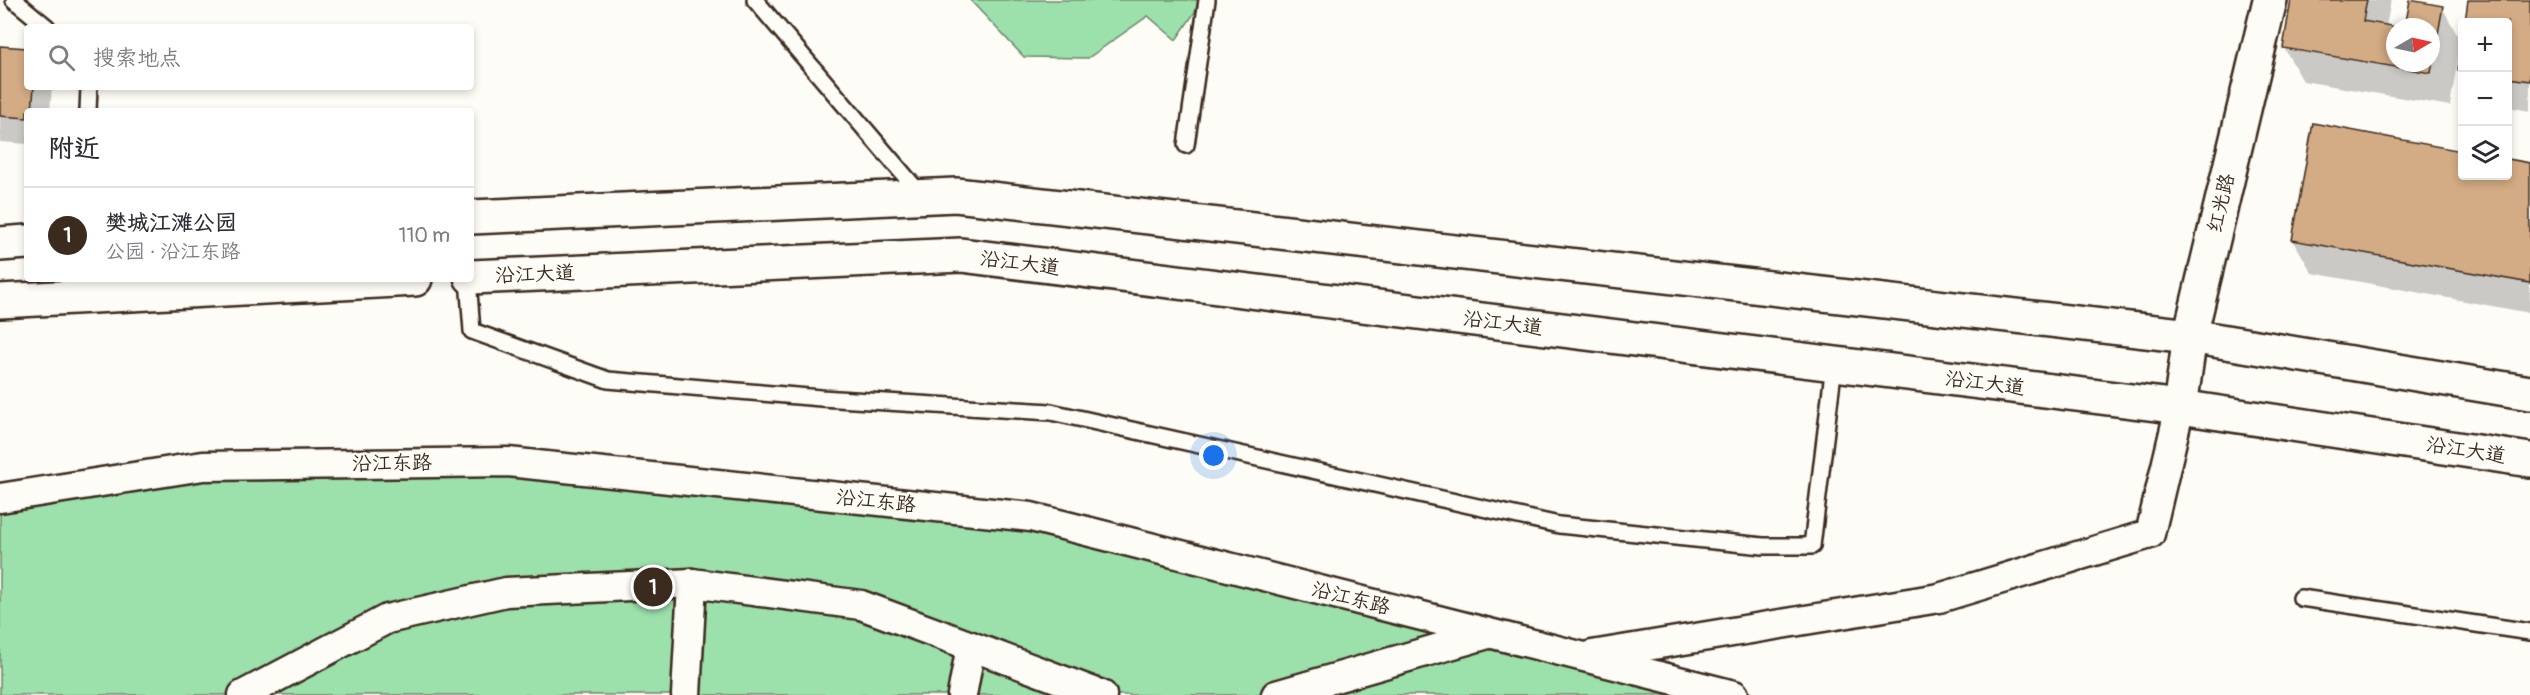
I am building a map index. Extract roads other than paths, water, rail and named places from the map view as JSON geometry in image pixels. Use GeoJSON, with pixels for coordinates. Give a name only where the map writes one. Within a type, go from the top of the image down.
{"type":"FeatureCollection","features":[{"type":"Feature","properties":{"kind":"main road","name":"红光路"},"geometry":{"type":"LineString","coordinates":[[2180,407],[2190,336],[2270,0]]}},
{"type":"Feature","properties":{"kind":"main road"},"geometry":{"type":"LineString","coordinates":[[474,217],[956,195],[2190,336],[2530,393]]}},
{"type":"Feature","properties":{"kind":"main road"},"geometry":{"type":"LineString","coordinates":[[0,244],[24,242]]}},
{"type":"Feature","properties":{"kind":"main road","name":"沿江大道"},"geometry":{"type":"LineString","coordinates":[[474,278],[961,255],[2180,407],[2530,460]]}},
{"type":"Feature","properties":{"kind":"main road"},"geometry":{"type":"LineString","coordinates":[[0,300],[356,282]]}},
{"type":"Feature","properties":{"kind":"street"},"geometry":{"type":"LineString","coordinates":[[1581,656],[1939,598],[2150,534],[2180,407]]}},
{"type":"Feature","properties":{"kind":"street","name":"沿江东路"},"geometry":{"type":"LineString","coordinates":[[0,498],[203,466],[508,462],[1031,517],[1734,695]]}},
{"type":"Feature","properties":{"kind":"street"},"geometry":{"type":"LineString","coordinates":[[686,695],[692,583]]}},
{"type":"Feature","properties":{"kind":"street"},"geometry":{"type":"LineString","coordinates":[[243,695],[387,619],[506,592],[692,583],[861,605],[1102,695]]}},
{"type":"Feature","properties":{"kind":"street"},"geometry":{"type":"LineString","coordinates":[[1276,695],[1490,633]]}},
{"type":"Feature","properties":{"kind":"street"},"geometry":{"type":"LineString","coordinates":[[962,695],[970,646]]}},
{"type":"Feature","properties":{"kind":"lane"},"geometry":{"type":"LineString","coordinates":[[14,0],[44,24]]}},
{"type":"Feature","properties":{"kind":"lane"},"geometry":{"type":"LineString","coordinates":[[755,0],[922,196]]}},
{"type":"Feature","properties":{"kind":"lane"},"geometry":{"type":"LineString","coordinates":[[1186,145],[1207,0]]}},
{"type":"Feature","properties":{"kind":"lane"},"geometry":{"type":"LineString","coordinates":[[88,108],[89,90]]}},
{"type":"Feature","properties":{"kind":"lane"},"geometry":{"type":"LineString","coordinates":[[470,282],[472,331],[608,380],[821,398],[1051,412],[1559,525],[1763,546],[1812,546],[1834,364]]}},
{"type":"Feature","properties":{"kind":"lane"},"geometry":{"type":"LineString","coordinates":[[2301,598],[2530,632]]}},
{"type":"Feature","properties":{"kind":"place","name":"樊城江滩公园"},"geometry":{"type":"Point","coordinates":[653,587]}}]}
